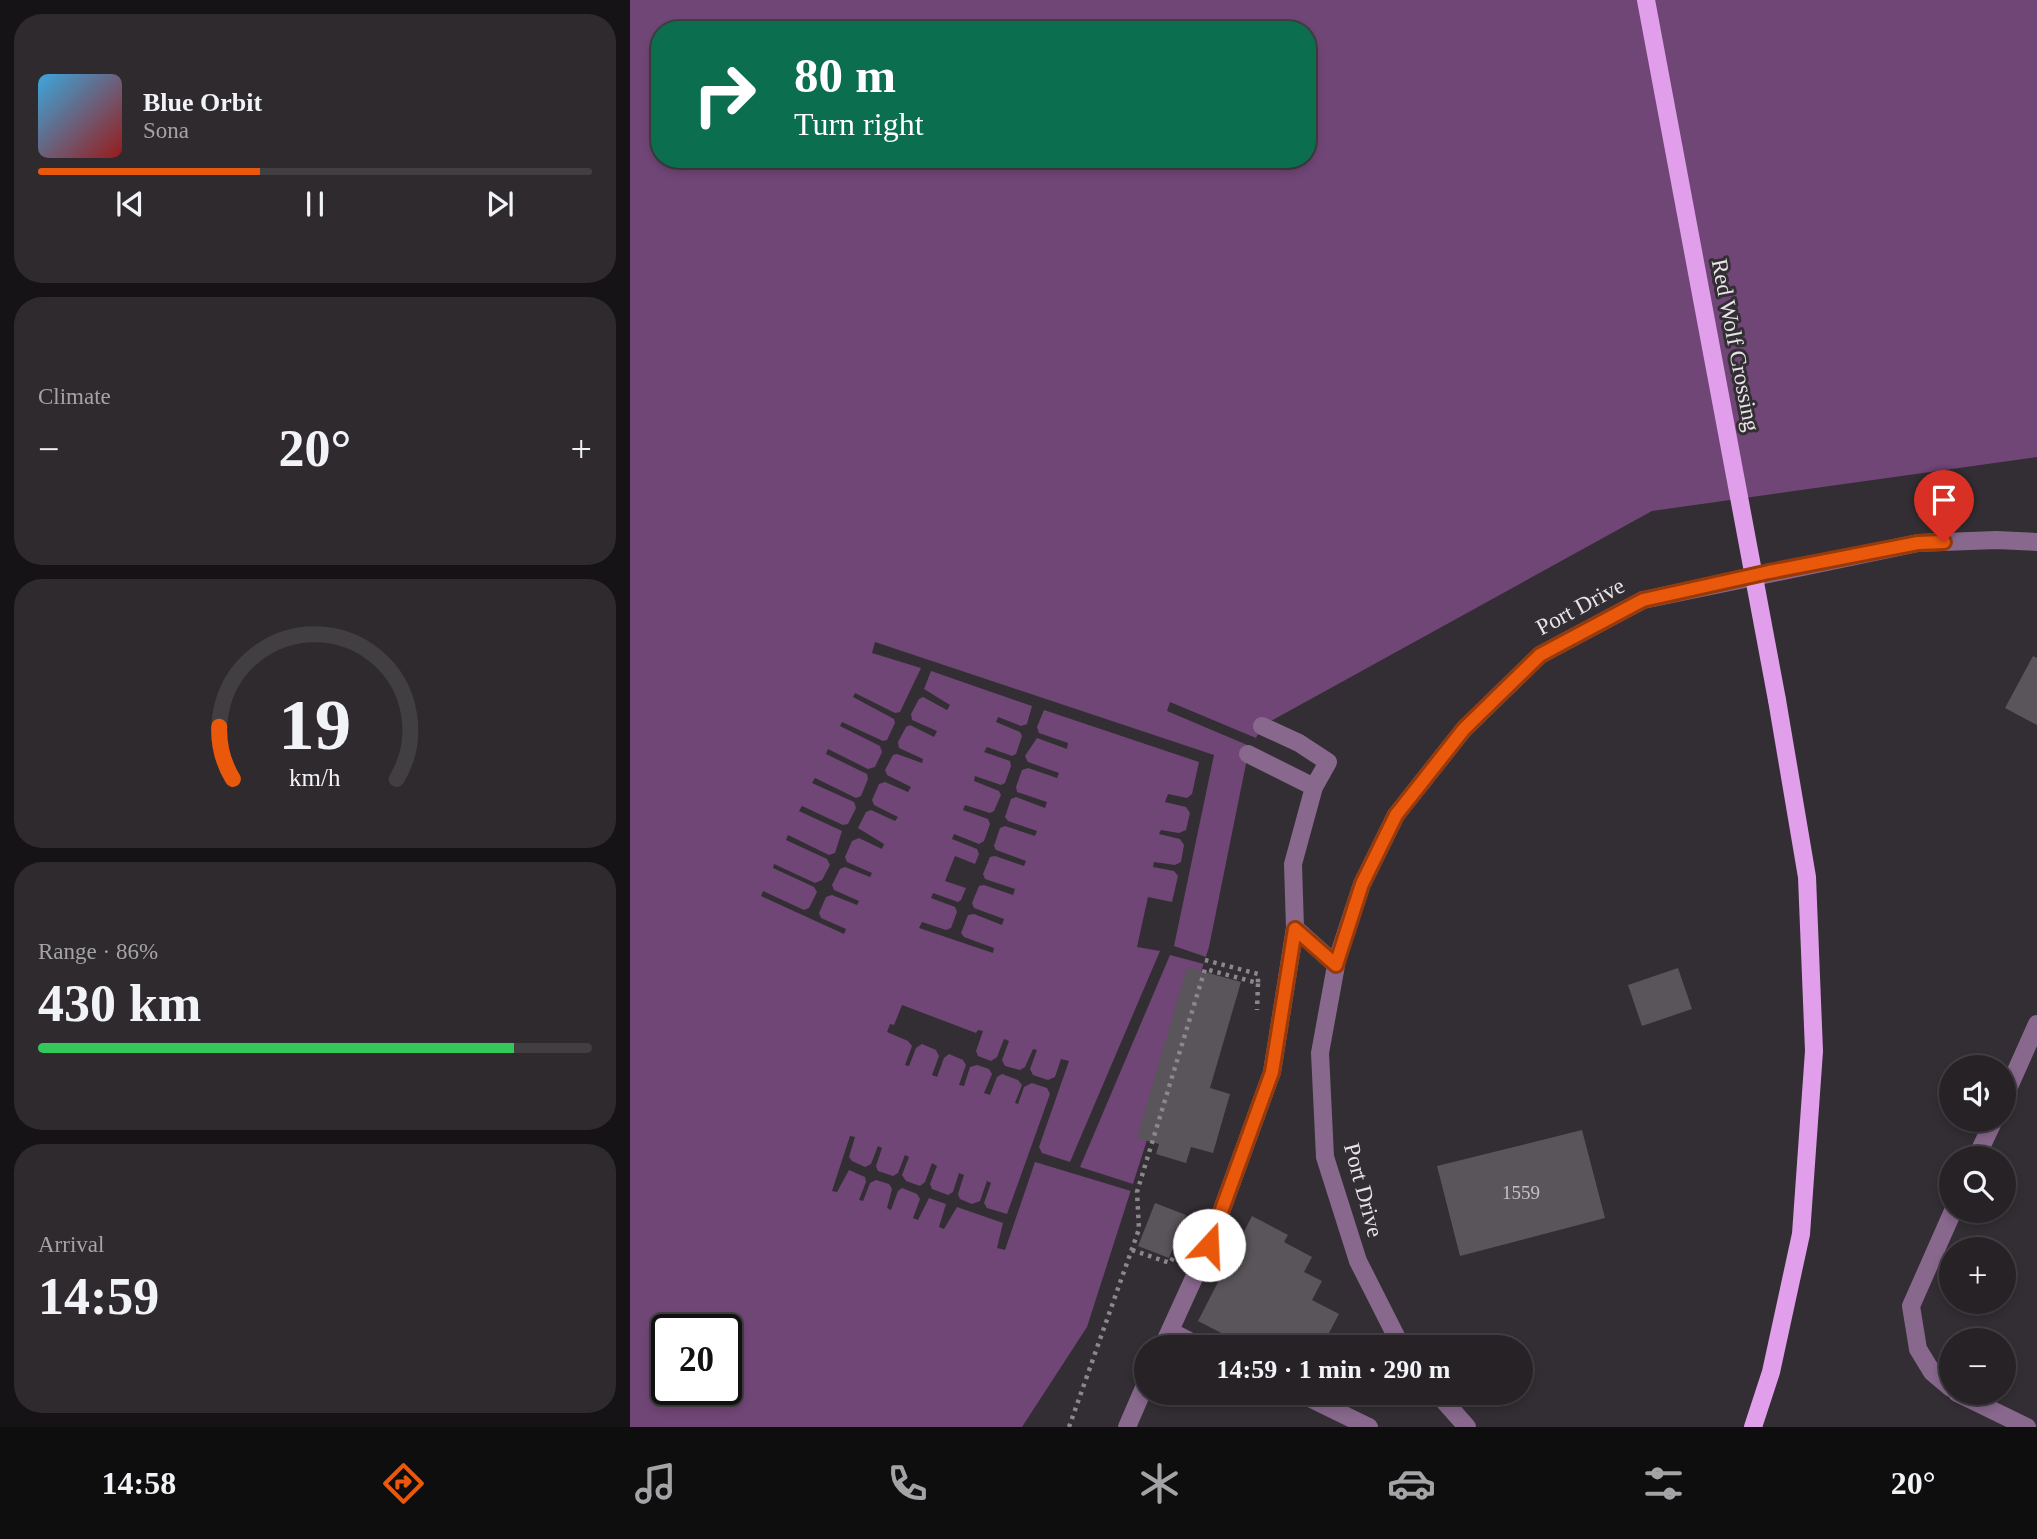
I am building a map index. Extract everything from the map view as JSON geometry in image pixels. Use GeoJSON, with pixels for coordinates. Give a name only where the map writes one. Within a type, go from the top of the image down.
{"type":"FeatureCollection","features":[{"type":"Feature","properties":{"kind":"main road","name":"Red Wolf Crossing"},"geometry":{"type":"LineString","coordinates":[[1646,0],[1777,700],[1807,877],[1814,1051],[1801,1234],[1771,1372],[1753,1427]]}},
{"type":"Feature","properties":{"kind":"street","name":"Port Drive"},"geometry":{"type":"LineString","coordinates":[[1395,1335],[1358,1261],[1325,1157],[1320,1053],[1336,965],[1362,884],[1396,815],[1464,729],[1540,655],[1643,600],[1918,543],[1996,540],[2037,542]]}},
{"type":"Feature","properties":{"kind":"street"},"geometry":{"type":"LineString","coordinates":[[1168,1335],[1209,1245],[1272,1072],[1295,929],[1293,864],[1314,787],[1328,762],[1299,743],[1262,726]]}},
{"type":"Feature","properties":{"kind":"street"},"geometry":{"type":"LineString","coordinates":[[1248,754],[1314,787]]}},
{"type":"Feature","properties":{"kind":"street"},"geometry":{"type":"LineString","coordinates":[[1295,929],[1336,965]]}},
{"type":"Feature","properties":{"kind":"street"},"geometry":{"type":"LineString","coordinates":[[2016,1071],[2037,1024]]}},
{"type":"Feature","properties":{"kind":"street"},"geometry":{"type":"LineString","coordinates":[[1939,1379],[1932,1373],[1918,1349],[1911,1306],[1948,1223]]}},
{"type":"Feature","properties":{"kind":"street"},"geometry":{"type":"LineString","coordinates":[[1131,1426],[1138,1405]]}},
{"type":"Feature","properties":{"kind":"street"},"geometry":{"type":"LineString","coordinates":[[1323,1405],[1369,1427]]}},
{"type":"Feature","properties":{"kind":"street"},"geometry":{"type":"LineString","coordinates":[[1447,1405],[1466,1427]]}},
{"type":"Feature","properties":{"kind":"street"},"geometry":{"type":"LineString","coordinates":[[1982,1405],[2027,1427]]}},
{"type":"Feature","properties":{"kind":"path"},"geometry":{"type":"LineString","coordinates":[[1205,960],[1258,974],[1257,1011]]}},
{"type":"Feature","properties":{"kind":"path"},"geometry":{"type":"LineString","coordinates":[[1069,1427],[1139,1229],[1137,1192],[1205,969],[1258,984]]}},
{"type":"Feature","properties":{"kind":"path"},"geometry":{"type":"LineString","coordinates":[[1132,1250],[1170,1263],[1191,1227]]}},
{"type":"Feature","properties":{"kind":"shaded area"},"geometry":{"type":"Polygon","coordinates":[[[630,0],[2037,0],[2037,457],[1652,511],[1262,726],[1248,754],[1209,947],[1087,1327],[1022,1427],[630,1427],[630,0]]]}},
{"type":"Feature","properties":{"kind":"pier"},"geometry":{"type":"Polygon","coordinates":[[[875,642],[1214,755],[1174,946],[1206,957],[1204,964],[1170,955],[1080,1167],[1133,1184],[1131,1191],[1035,1162],[1005,1250],[997,1248],[1003,1223],[957,1207],[944,1229],[939,1227],[946,1204],[929,1198],[918,1220],[913,1218],[920,1199],[917,1194],[902,1188],[898,1191],[891,1210],[887,1208],[892,1189],[889,1184],[876,1180],[870,1183],[863,1201],[859,1200],[866,1182],[865,1177],[849,1170],[837,1192],[832,1191],[850,1136],[855,1137],[849,1157],[852,1161],[865,1167],[871,1164],[878,1146],[882,1148],[876,1166],[878,1171],[893,1176],[898,1173],[905,1155],[909,1157],[902,1175],[906,1181],[920,1186],[925,1182],[932,1163],[937,1166],[930,1184],[932,1189],[948,1195],[953,1192],[959,1173],[964,1175],[958,1194],[960,1199],[972,1204],[980,1201],[987,1181],[991,1183],[984,1203],[987,1208],[1007,1214],[1050,1094],[1047,1088],[1032,1083],[1024,1087],[1018,1104],[1015,1103],[1022,1085],[1018,1080],[1002,1074],[997,1077],[990,1095],[984,1093],[992,1074],[989,1069],[977,1065],[970,1067],[964,1086],[959,1085],[966,1065],[963,1060],[949,1054],[944,1058],[937,1077],[932,1075],[939,1056],[936,1050],[922,1044],[916,1048],[909,1066],[905,1065],[912,1046],[908,1041],[887,1032],[890,1024],[894,1025],[902,1005],[976,1033],[978,1030],[983,1031],[976,1051],[978,1056],[991,1061],[997,1057],[1004,1039],[1009,1041],[1002,1060],[1005,1066],[1020,1070],[1025,1067],[1033,1049],[1037,1050],[1030,1069],[1033,1075],[1048,1080],[1055,1077],[1061,1059],[1069,1061],[1039,1147],[1042,1153],[1070,1162],[1160,951],[1137,947],[1148,897],[1172,902],[1178,876],[1174,871],[1153,867],[1154,862],[1175,865],[1181,862],[1184,845],[1180,839],[1159,834],[1161,830],[1179,833],[1186,830],[1190,813],[1186,807],[1165,802],[1168,794],[1187,798],[1192,794],[1199,762],[1044,710],[1037,727],[1039,733],[1068,743],[1067,749],[1037,738],[1025,756],[1028,762],[1059,773],[1057,778],[1028,768],[1022,770],[1017,792],[1047,802],[1045,808],[1016,797],[1011,799],[1005,817],[1008,821],[1037,831],[1035,836],[1005,826],[1000,828],[994,846],[996,850],[1026,861],[1024,866],[995,856],[990,857],[983,874],[985,879],[1015,889],[1013,895],[984,885],[979,886],[972,903],[974,908],[1004,919],[1002,925],[974,914],[968,915],[961,933],[964,937],[994,948],[993,953],[919,928],[922,922],[946,930],[951,928],[957,912],[955,907],[931,898],[933,893],[958,902],[961,900],[966,888],[945,881],[955,856],[975,864],[979,854],[977,849],[952,839],[954,834],[979,844],[984,841],[990,824],[988,819],[963,810],[965,805],[990,813],[994,811],[1001,795],[999,791],[974,781],[975,776],[1001,785],[1005,783],[1010,761],[984,752],[987,747],[1012,756],[1016,754],[1022,736],[1020,732],[996,722],[998,717],[1021,726],[1027,724],[1032,706],[931,671],[924,689],[950,705],[947,710],[923,697],[919,699],[911,714],[912,720],[937,731],[934,737],[910,725],[906,727],[898,742],[899,748],[923,759],[922,763],[897,754],[893,755],[885,770],[887,775],[911,787],[908,792],[885,782],[879,784],[872,800],[874,805],[898,817],[895,821],[871,810],[866,812],[858,828],[884,844],[882,849],[859,838],[852,841],[845,857],[847,862],[872,873],[870,877],[845,867],[840,869],[832,885],[834,890],[859,901],[857,905],[832,895],[826,897],[819,913],[821,918],[846,929],[844,934],[761,896],[763,891],[804,910],[809,908],[817,892],[814,887],[773,868],[774,864],[815,883],[822,880],[830,865],[827,859],[786,840],[788,835],[829,855],[835,853],[842,831],[799,811],[802,806],[843,825],[848,824],[856,808],[854,802],[812,783],[815,778],[856,798],[861,796],[868,779],[867,774],[826,754],[828,749],[868,769],[875,767],[882,752],[880,746],[840,726],[842,722],[883,741],[887,740],[895,723],[894,719],[853,697],[855,693],[895,713],[900,712],[921,668],[872,653],[875,642]]]}},
{"type":"Feature","properties":{"kind":"pier"},"geometry":{"type":"Polygon","coordinates":[[[1170,702],[1256,738],[1252,747],[1167,711],[1170,702]]]}},
{"type":"Feature","properties":{"kind":"building"},"geometry":{"type":"Polygon","coordinates":[[[2033,656],[2037,658],[2037,725],[2005,708],[2033,656]]]}},
{"type":"Feature","properties":{"kind":"building"},"geometry":{"type":"Polygon","coordinates":[[[1187,967],[1241,982],[1210,1088],[1230,1094],[1213,1153],[1191,1147],[1186,1163],[1156,1154],[1159,1144],[1137,1138],[1187,967]]]}},
{"type":"Feature","properties":{"kind":"building"},"geometry":{"type":"Polygon","coordinates":[[[1678,968],[1692,1009],[1642,1026],[1628,985],[1678,968]]]}},
{"type":"Feature","properties":{"kind":"building"},"geometry":{"type":"Polygon","coordinates":[[[1582,1130],[1605,1218],[1460,1256],[1437,1166],[1582,1130]]]}},
{"type":"Feature","properties":{"kind":"building"},"geometry":{"type":"Polygon","coordinates":[[[1155,1203],[1186,1215],[1169,1258],[1138,1246],[1155,1203]]]}},
{"type":"Feature","properties":{"kind":"building"},"geometry":{"type":"Polygon","coordinates":[[[1252,1216],[1288,1235],[1284,1242],[1312,1257],[1304,1272],[1322,1281],[1312,1300],[1339,1314],[1329,1333],[1333,1335],[1225,1335],[1198,1321],[1252,1216]]]}},
{"type":"Feature","properties":{"kind":"route"},"geometry":{"type":"LineString","coordinates":[[1209,1245],[1272,1072],[1295,929],[1336,965],[1362,884],[1396,815],[1464,729],[1540,655],[1643,600],[1918,543],[1944,542]]}}]}
